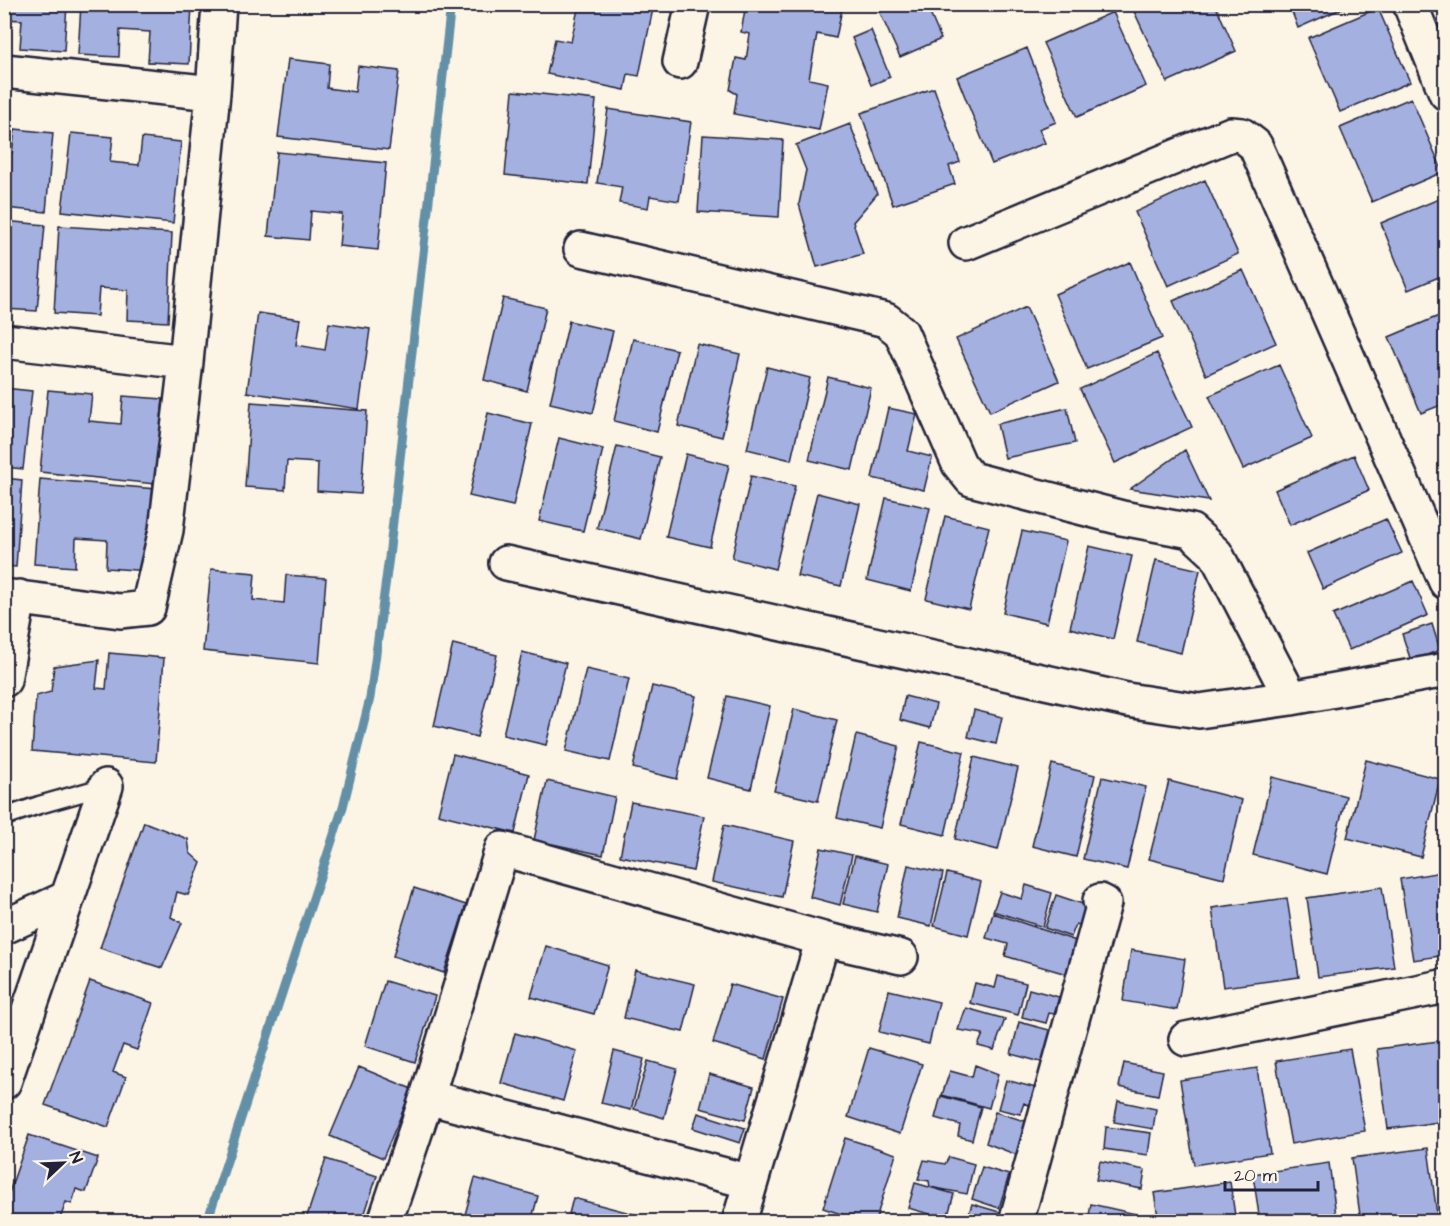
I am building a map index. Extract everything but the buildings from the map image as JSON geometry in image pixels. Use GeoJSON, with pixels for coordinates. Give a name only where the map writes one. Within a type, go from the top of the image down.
{"type":"FeatureCollection","features":[{"type":"Feature","properties":{"kind":"street"},"geometry":{"type":"LineString","coordinates":[[4,680],[12,596],[120,611],[148,608],[166,530],[186,362],[213,93],[219,4]]}},
{"type":"Feature","properties":{"kind":"street"},"geometry":{"type":"LineString","coordinates":[[680,62],[693,4]]}},
{"type":"Feature","properties":{"kind":"street"},"geometry":{"type":"LineString","coordinates":[[1410,4],[1446,93]]}},
{"type":"Feature","properties":{"kind":"street"},"geometry":{"type":"LineString","coordinates":[[4,71],[213,93]]}},
{"type":"Feature","properties":{"kind":"street"},"geometry":{"type":"LineString","coordinates":[[966,243],[1232,134],[1242,135],[1256,145],[1446,582]]}},
{"type":"Feature","properties":{"kind":"street"},"geometry":{"type":"LineString","coordinates":[[581,249],[886,320],[901,332],[959,464],[971,479],[1122,518],[1191,531],[1216,554],[1291,698]]}},
{"type":"Feature","properties":{"kind":"street"},"geometry":{"type":"LineString","coordinates":[[4,341],[186,362]]}},
{"type":"Feature","properties":{"kind":"street"},"geometry":{"type":"LineString","coordinates":[[506,563],[1127,700],[1199,711],[1291,698],[1446,670]]}},
{"type":"Feature","properties":{"kind":"street"},"geometry":{"type":"LineString","coordinates":[[4,1082],[106,786]]}},
{"type":"Feature","properties":{"kind":"street"},"geometry":{"type":"LineString","coordinates":[[385,1221],[427,1097],[502,849],[823,939],[901,957]]}},
{"type":"Feature","properties":{"kind":"street"},"geometry":{"type":"LineString","coordinates":[[4,927],[67,898]]}},
{"type":"Feature","properties":{"kind":"street"},"geometry":{"type":"LineString","coordinates":[[1016,1221],[1104,903],[1100,901]]}},
{"type":"Feature","properties":{"kind":"street"},"geometry":{"type":"LineString","coordinates":[[739,1221],[823,939]]}},
{"type":"Feature","properties":{"kind":"street"},"geometry":{"type":"LineString","coordinates":[[1186,1039],[1446,986]]}},
{"type":"Feature","properties":{"kind":"street"},"geometry":{"type":"LineString","coordinates":[[427,1097],[751,1182]]}},
{"type":"Feature","properties":{"kind":"lane"},"geometry":{"type":"LineString","coordinates":[[4,818],[39,805],[106,786]]}},
{"type":"Feature","properties":{"kind":"waterway"},"geometry":{"type":"LineString","coordinates":[[207,1222],[343,807],[370,698],[389,557],[451,4]]}}]}
